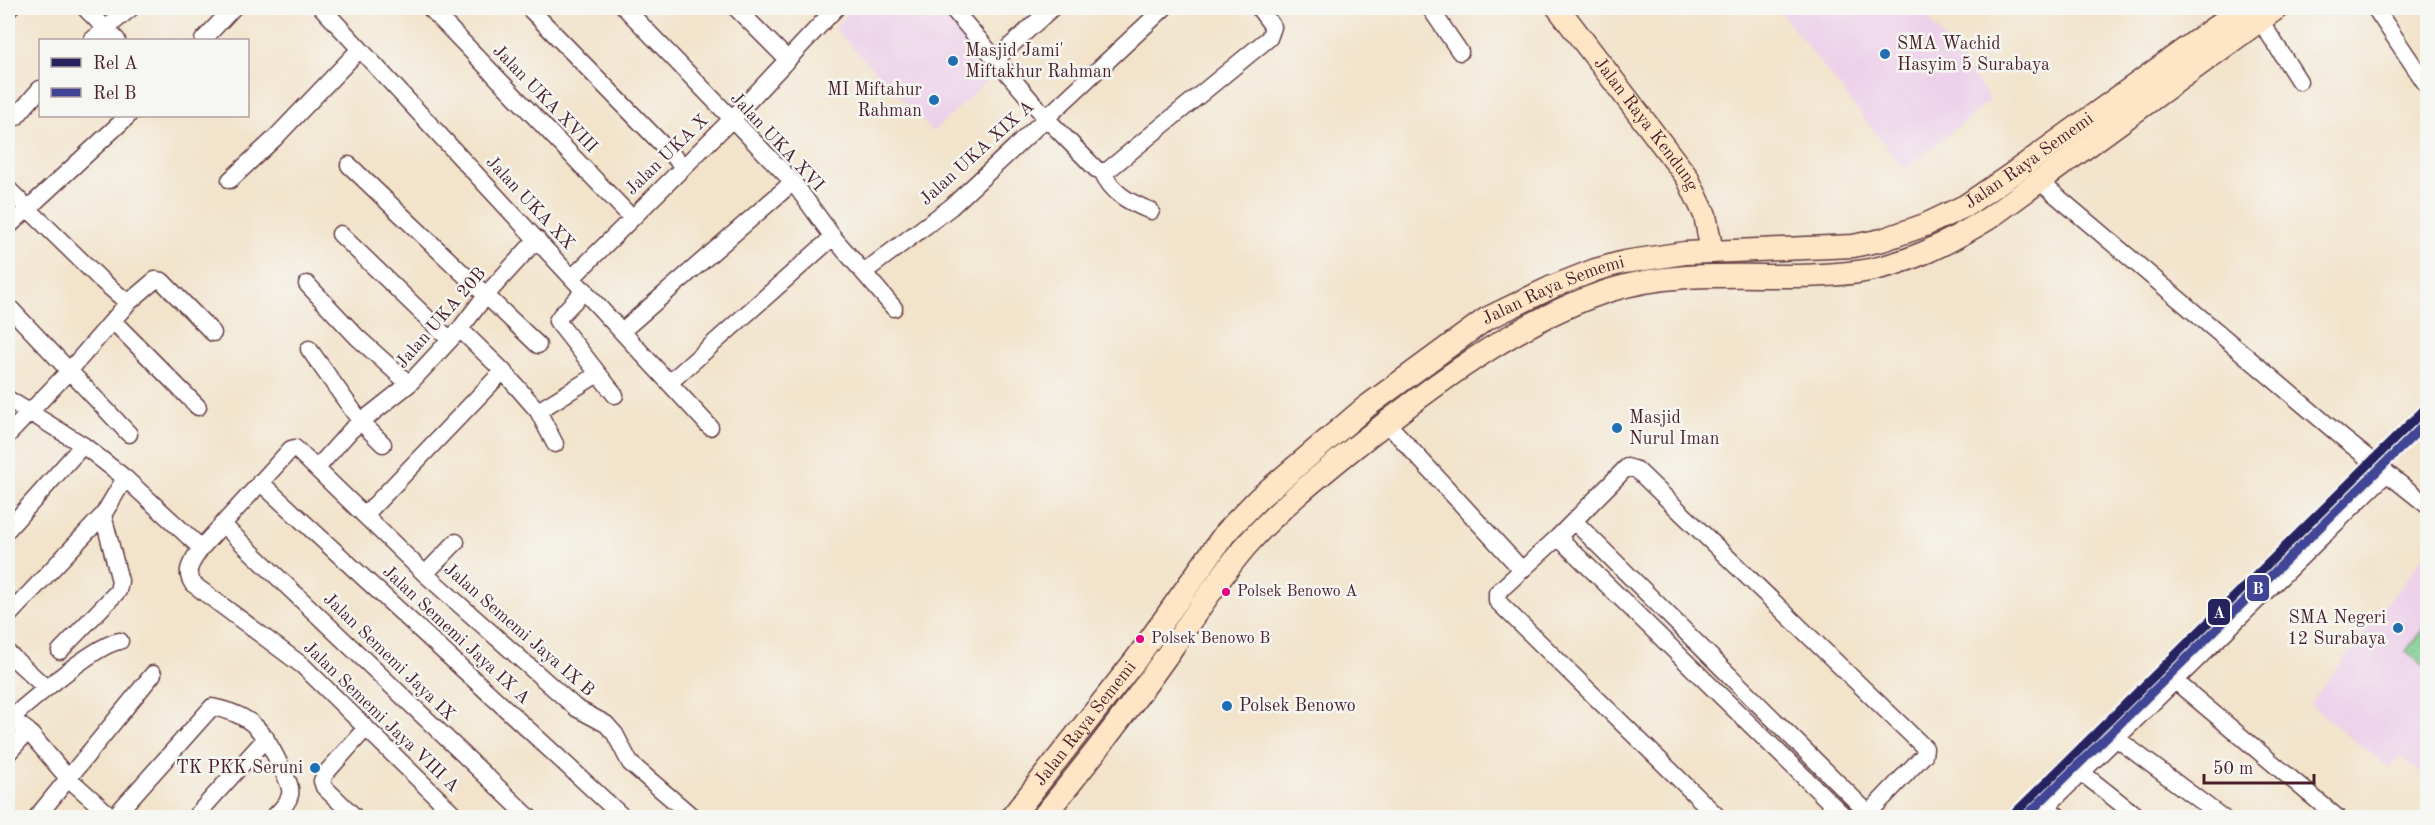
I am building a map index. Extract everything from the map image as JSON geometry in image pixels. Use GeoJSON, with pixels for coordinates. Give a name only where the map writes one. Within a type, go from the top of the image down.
{"type":"FeatureCollection","features":[{"type":"Feature","properties":{"kind":"main road","name":"Jalan Raya Kendung"},"geometry":{"type":"LineString","coordinates":[[1558,8],[1687,177],[1705,215],[1712,252]]}},
{"type":"Feature","properties":{"kind":"main road","name":"Jalan Raya Sememi"},"geometry":{"type":"LineString","coordinates":[[1042,818],[1084,768],[1244,548],[1309,471],[1366,407],[1486,319],[1552,287],[1595,270],[1624,262],[1685,253],[1853,246],[1890,238],[1965,206],[2260,12]]}},
{"type":"Feature","properties":{"kind":"main road","name":"Jalan Raya Sememi"},"geometry":{"type":"LineString","coordinates":[[1011,818],[1137,657],[1226,532],[1259,498],[1309,471],[1386,422],[1432,388],[1514,334],[1572,305],[1611,290],[1685,277],[1859,272],[1913,259],[1956,238],[1989,218],[2260,12]]}},
{"type":"Feature","properties":{"kind":"street"},"geometry":{"type":"LineString","coordinates":[[85,8],[105,37],[131,8]]}},
{"type":"Feature","properties":{"kind":"street","name":"Jalan UKA XX"},"geometry":{"type":"LineString","coordinates":[[322,8],[710,427]]}},
{"type":"Feature","properties":{"kind":"street","name":"Jalan UKA XVIII"},"geometry":{"type":"LineString","coordinates":[[430,8],[631,217]]}},
{"type":"Feature","properties":{"kind":"street"},"geometry":{"type":"LineString","coordinates":[[529,8],[683,166]]}},
{"type":"Feature","properties":{"kind":"street","name":"Jalan UKA XVI"},"geometry":{"type":"LineString","coordinates":[[625,8],[793,182],[833,237],[894,308]]}},
{"type":"Feature","properties":{"kind":"street"},"geometry":{"type":"LineString","coordinates":[[736,8],[788,60]]}},
{"type":"Feature","properties":{"kind":"street","name":"Jalan UKA X"},"geometry":{"type":"LineString","coordinates":[[573,277],[731,120],[836,8]]}},
{"type":"Feature","properties":{"kind":"street"},"geometry":{"type":"LineString","coordinates":[[952,8],[1046,118],[1096,169],[1102,171],[1107,171],[1269,38],[1273,32],[1271,22],[1259,8]]}},
{"type":"Feature","properties":{"kind":"street"},"geometry":{"type":"LineString","coordinates":[[996,59],[1052,8]]}},
{"type":"Feature","properties":{"kind":"street","name":"Jalan UKA XIX A"},"geometry":{"type":"LineString","coordinates":[[864,272],[951,207],[1164,8]]}},
{"type":"Feature","properties":{"kind":"street"},"geometry":{"type":"LineString","coordinates":[[1430,8],[1460,52]]}},
{"type":"Feature","properties":{"kind":"street"},"geometry":{"type":"LineString","coordinates":[[2374,8],[2427,87]]}},
{"type":"Feature","properties":{"kind":"street"},"geometry":{"type":"LineString","coordinates":[[204,39],[229,9]]}},
{"type":"Feature","properties":{"kind":"street"},"geometry":{"type":"LineString","coordinates":[[2260,12],[2299,81]]}},
{"type":"Feature","properties":{"kind":"street"},"geometry":{"type":"LineString","coordinates":[[230,180],[359,50]]}},
{"type":"Feature","properties":{"kind":"street"},"geometry":{"type":"LineString","coordinates":[[10,116],[39,89]]}},
{"type":"Feature","properties":{"kind":"street"},"geometry":{"type":"LineString","coordinates":[[8,227],[127,117]]}},
{"type":"Feature","properties":{"kind":"street"},"geometry":{"type":"LineString","coordinates":[[349,165],[538,345]]}},
{"type":"Feature","properties":{"kind":"street"},"geometry":{"type":"LineString","coordinates":[[1102,171],[1105,179],[1122,198],[1151,211]]}},
{"type":"Feature","properties":{"kind":"street","name":"Jalan Raya Sememi"},"geometry":{"type":"LineString","coordinates":[[2039,181],[2344,439],[2427,506]]}},
{"type":"Feature","properties":{"kind":"street"},"geometry":{"type":"LineString","coordinates":[[622,331],[793,182]]}},
{"type":"Feature","properties":{"kind":"street"},"geometry":{"type":"LineString","coordinates":[[8,189],[100,279],[128,303]]}},
{"type":"Feature","properties":{"kind":"street"},"geometry":{"type":"LineString","coordinates":[[340,234],[455,334],[503,371],[538,411],[555,444]]}},
{"type":"Feature","properties":{"kind":"street"},"geometry":{"type":"LineString","coordinates":[[669,382],[833,237]]}},
{"type":"Feature","properties":{"kind":"street","name":"Jalan UKA 20B"},"geometry":{"type":"LineString","coordinates":[[317,468],[351,430],[409,384],[537,239]]}},
{"type":"Feature","properties":{"kind":"street"},"geometry":{"type":"LineString","coordinates":[[8,435],[69,371],[128,303],[155,280],[160,280],[213,333]]}},
{"type":"Feature","properties":{"kind":"street"},"geometry":{"type":"LineString","coordinates":[[307,285],[357,338],[409,384]]}},
{"type":"Feature","properties":{"kind":"street"},"geometry":{"type":"LineString","coordinates":[[585,290],[557,321],[615,395]]}},
{"type":"Feature","properties":{"kind":"street"},"geometry":{"type":"LineString","coordinates":[[8,306],[129,434]]}},
{"type":"Feature","properties":{"kind":"street"},"geometry":{"type":"LineString","coordinates":[[113,321],[198,407]]}},
{"type":"Feature","properties":{"kind":"street"},"geometry":{"type":"LineString","coordinates":[[309,349],[382,444]]}},
{"type":"Feature","properties":{"kind":"street"},"geometry":{"type":"LineString","coordinates":[[365,514],[503,371]]}},
{"type":"Feature","properties":{"kind":"street"},"geometry":{"type":"LineString","coordinates":[[538,411],[597,374]]}},
{"type":"Feature","properties":{"kind":"street"},"geometry":{"type":"LineString","coordinates":[[8,399],[82,446],[125,478],[201,548],[260,483]]}},
{"type":"Feature","properties":{"kind":"street"},"geometry":{"type":"LineString","coordinates":[[1386,422],[1522,570]]}},
{"type":"Feature","properties":{"kind":"street"},"geometry":{"type":"LineString","coordinates":[[8,529],[82,446]]}},
{"type":"Feature","properties":{"kind":"street","name":"Jalan Sememi Jaya IX B"},"geometry":{"type":"LineString","coordinates":[[260,483],[293,448],[317,468],[425,574],[576,708],[606,724],[615,734],[630,763],[693,817]]}},
{"type":"Feature","properties":{"kind":"street"},"geometry":{"type":"LineString","coordinates":[[1574,521],[1866,815],[1924,756],[1926,750],[1634,468],[1627,467],[1558,537],[1497,593],[1497,601],[1719,818]]}},
{"type":"Feature","properties":{"kind":"street"},"geometry":{"type":"LineString","coordinates":[[2060,818],[2040,812],[2388,473]]}},
{"type":"Feature","properties":{"kind":"street"},"geometry":{"type":"LineString","coordinates":[[8,616],[103,515],[125,478]]}},
{"type":"Feature","properties":{"kind":"street","name":"Jalan Sememi Jaya IX A"},"geometry":{"type":"LineString","coordinates":[[260,483],[624,818]]}},
{"type":"Feature","properties":{"kind":"street"},"geometry":{"type":"LineString","coordinates":[[60,651],[118,591],[120,581],[103,515]]}},
{"type":"Feature","properties":{"kind":"street","name":"Jalan Sememi Jaya IX"},"geometry":{"type":"LineString","coordinates":[[222,524],[530,818]]}},
{"type":"Feature","properties":{"kind":"street"},"geometry":{"type":"LineString","coordinates":[[1558,537],[1846,818]]}},
{"type":"Feature","properties":{"kind":"street"},"geometry":{"type":"LineString","coordinates":[[425,574],[456,542]]}},
{"type":"Feature","properties":{"kind":"street","name":"Jalan Sememi Jaya VIII A"},"geometry":{"type":"LineString","coordinates":[[201,548],[188,569],[188,578],[193,584],[303,666],[458,818]]}},
{"type":"Feature","properties":{"kind":"street"},"geometry":{"type":"LineString","coordinates":[[120,641],[100,649],[9,717],[28,731],[67,777],[113,817],[212,707],[243,716],[255,724],[266,738],[288,782],[291,793],[288,801],[273,818]]}},
{"type":"Feature","properties":{"kind":"street"},"geometry":{"type":"LineString","coordinates":[[8,653],[46,688]]}},
{"type":"Feature","properties":{"kind":"street"},"geometry":{"type":"LineString","coordinates":[[1699,674],[1712,658]]}},
{"type":"Feature","properties":{"kind":"street"},"geometry":{"type":"LineString","coordinates":[[36,818],[153,674]]}},
{"type":"Feature","properties":{"kind":"street"},"geometry":{"type":"LineString","coordinates":[[2174,680],[2338,818]]}},
{"type":"Feature","properties":{"kind":"street"},"geometry":{"type":"LineString","coordinates":[[356,818],[324,788],[322,781],[325,774],[366,728]]}},
{"type":"Feature","properties":{"kind":"street"},"geometry":{"type":"LineString","coordinates":[[8,753],[28,731]]}},
{"type":"Feature","properties":{"kind":"street"},"geometry":{"type":"LineString","coordinates":[[194,818],[266,738]]}},
{"type":"Feature","properties":{"kind":"street"},"geometry":{"type":"LineString","coordinates":[[2116,738],[2223,818]]}},
{"type":"Feature","properties":{"kind":"street"},"geometry":{"type":"LineString","coordinates":[[2081,772],[2139,818]]}},
{"type":"Feature","properties":{"kind":"shaded area","name":"MI Miftahur Rahman"},"geometry":{"type":"Polygon","coordinates":[[[854,8],[936,8],[999,69],[933,132],[834,28],[854,8]]]}},
{"type":"Feature","properties":{"kind":"shaded area","name":"SMA Wachid Hasyim 5 Surabaya"},"geometry":{"type":"Polygon","coordinates":[[[1777,8],[1921,8],[1991,100],[1904,169],[1777,8]]]}},
{"type":"Feature","properties":{"kind":"shaded area","name":"SMA Negeri 12 Surabaya"},"geometry":{"type":"Polygon","coordinates":[[[2427,552],[2427,779],[2400,755],[2389,769],[2309,704],[2427,552]]]}},
{"type":"Feature","properties":{"kind":"green space"},"geometry":{"type":"Polygon","coordinates":[[[2427,624],[2427,668],[2406,651],[2427,624]]]}},
{"type":"Feature","properties":{"kind":"rail line","name":"A"},"geometry":{"type":"LineString","coordinates":[[2010,818],[2428,406]]}},
{"type":"Feature","properties":{"kind":"rail line","name":"B"},"geometry":{"type":"LineString","coordinates":[[2024,818],[2428,421]]}},
{"type":"Feature","properties":{"kind":"place","name":"SMA Wachid Hasyim 5 Surabaya"},"geometry":{"type":"Point","coordinates":[1885,54]}},
{"type":"Feature","properties":{"kind":"place","name":"Masjid Jami' Miftakhur Rahman"},"geometry":{"type":"Point","coordinates":[953,61]}},
{"type":"Feature","properties":{"kind":"place","name":"MI Miftahur Rahman"},"geometry":{"type":"Point","coordinates":[934,100]}},
{"type":"Feature","properties":{"kind":"place","name":"Masjid Nurul Iman"},"geometry":{"type":"Point","coordinates":[1617,428]}},
{"type":"Feature","properties":{"kind":"place","name":"Polsek Benowo A"},"geometry":{"type":"Point","coordinates":[1226,592]}},
{"type":"Feature","properties":{"kind":"place","name":"SMA Negeri 12 Surabaya"},"geometry":{"type":"Point","coordinates":[2398,628]}},
{"type":"Feature","properties":{"kind":"place","name":"Polsek Benowo B"},"geometry":{"type":"Point","coordinates":[1140,639]}},
{"type":"Feature","properties":{"kind":"place","name":"Polsek Benowo"},"geometry":{"type":"Point","coordinates":[1227,706]}},
{"type":"Feature","properties":{"kind":"place","name":"TK PKK Seruni"},"geometry":{"type":"Point","coordinates":[315,768]}}]}
